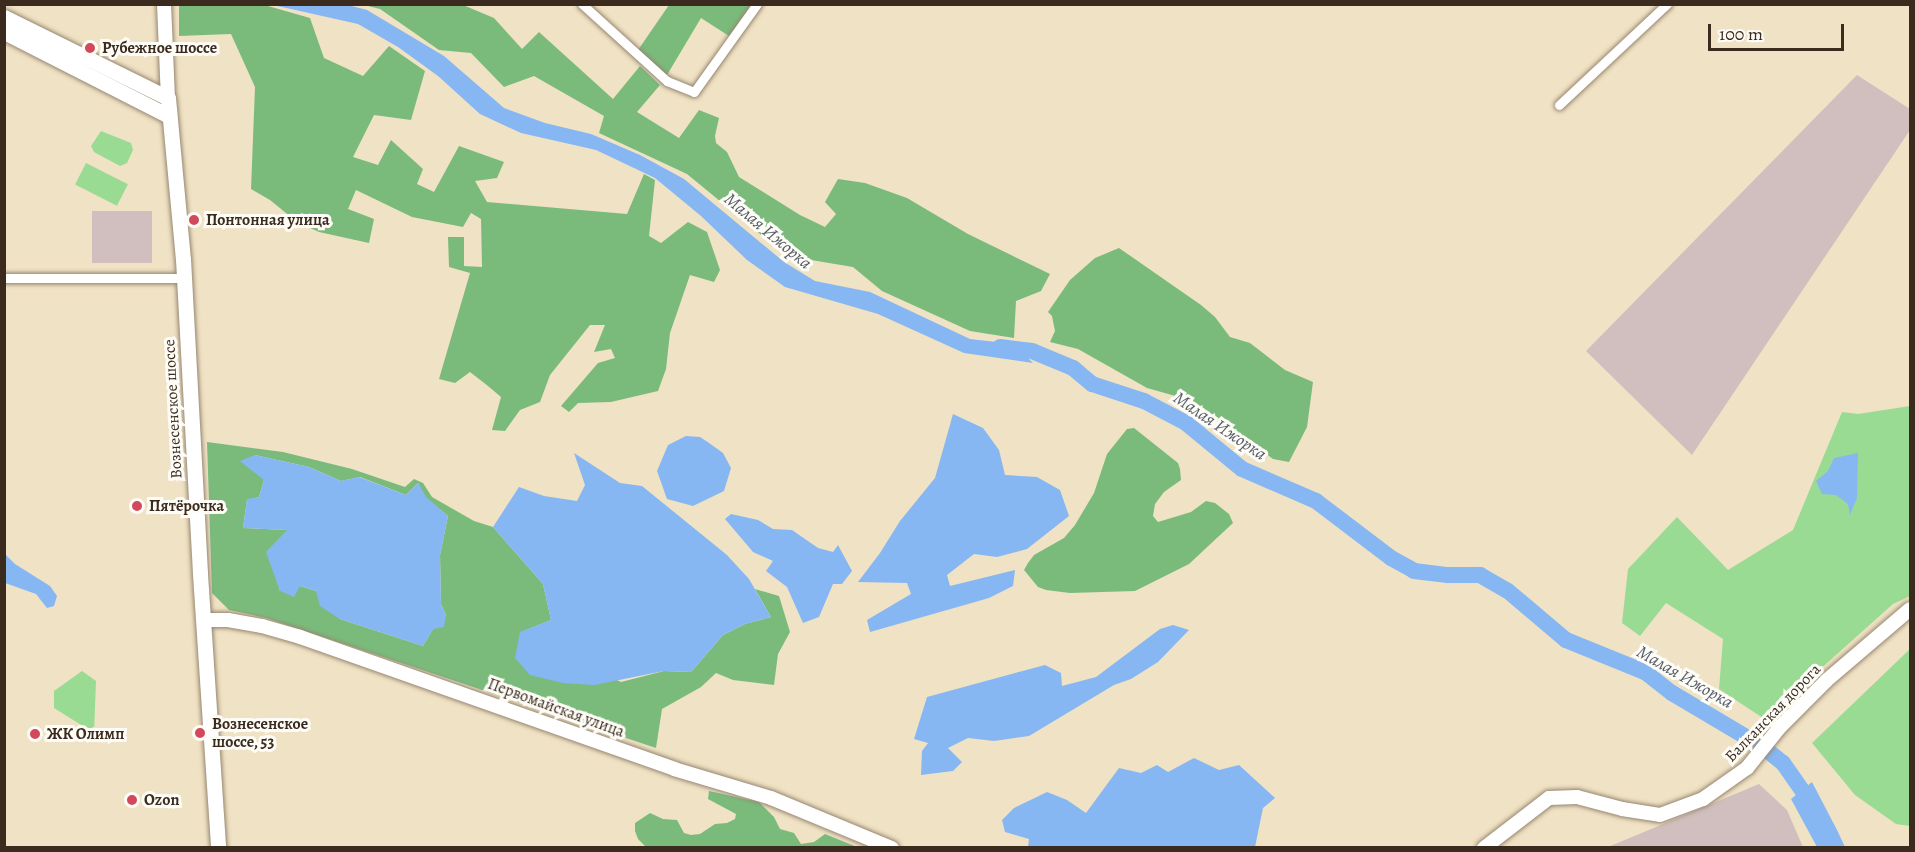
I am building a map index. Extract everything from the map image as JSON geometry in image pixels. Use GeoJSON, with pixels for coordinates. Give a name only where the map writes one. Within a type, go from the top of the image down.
{"type":"FeatureCollection","features":[{"type":"Feature","properties":{"kind":"main road"},"geometry":{"type":"LineString","coordinates":[[4,17],[168,98]]}},
{"type":"Feature","properties":{"kind":"main road"},"geometry":{"type":"LineString","coordinates":[[4,32],[169,116]]}},
{"type":"Feature","properties":{"kind":"main road","name":"Вознесенское шоссе"},"geometry":{"type":"LineString","coordinates":[[168,98],[184,278],[218,848]]}},
{"type":"Feature","properties":{"kind":"street"},"geometry":{"type":"LineString","coordinates":[[582,4],[667,81],[694,92],[756,4]]}},
{"type":"Feature","properties":{"kind":"street"},"geometry":{"type":"LineString","coordinates":[[1559,105],[1667,4]]}},
{"type":"Feature","properties":{"kind":"street","name":"Вознесенское шоссе"},"geometry":{"type":"LineString","coordinates":[[164,7],[168,98]]}},
{"type":"Feature","properties":{"kind":"street"},"geometry":{"type":"LineString","coordinates":[[4,278],[184,278]]}},
{"type":"Feature","properties":{"kind":"street","name":"Балканская дорога"},"geometry":{"type":"LineString","coordinates":[[1484,848],[1549,798],[1577,797],[1622,809],[1660,815],[1703,799],[1747,768],[1775,734],[1827,680],[1911,609]]}},
{"type":"Feature","properties":{"kind":"street","name":"Первомайская улица"},"geometry":{"type":"LineString","coordinates":[[204,620],[251,624],[300,637],[674,769],[771,798],[892,848]]}},
{"type":"Feature","properties":{"kind":"shaded area"},"geometry":{"type":"Polygon","coordinates":[[[1857,75],[1910,109],[1910,130],[1692,455],[1586,351],[1857,75]]]}},
{"type":"Feature","properties":{"kind":"shaded area"},"geometry":{"type":"Polygon","coordinates":[[[92,211],[152,211],[152,263],[92,263],[92,211]]]}},
{"type":"Feature","properties":{"kind":"shaded area"},"geometry":{"type":"Polygon","coordinates":[[[1759,784],[1787,810],[1803,847],[1608,847],[1759,784]]]}},
{"type":"Feature","properties":{"kind":"green space"},"geometry":{"type":"Polygon","coordinates":[[[261,4],[310,18],[324,58],[363,76],[389,46],[425,71],[411,120],[374,115],[353,157],[378,165],[391,140],[423,169],[417,184],[434,192],[459,146],[504,162],[497,178],[475,181],[487,202],[627,214],[644,174],[655,180],[649,236],[661,243],[688,222],[707,232],[720,270],[714,282],[690,275],[670,333],[666,369],[658,391],[611,402],[578,403],[569,412],[561,406],[598,363],[615,358],[611,349],[594,352],[605,325],[590,325],[550,375],[540,402],[520,410],[505,431],[492,430],[501,397],[488,386],[470,372],[455,383],[439,379],[470,273],[449,267],[448,237],[464,237],[464,266],[482,267],[481,219],[471,213],[463,227],[412,217],[356,190],[348,209],[374,219],[369,243],[319,232],[297,222],[270,200],[251,189],[255,87],[231,34],[179,36],[179,5],[261,4]]]}},
{"type":"Feature","properties":{"kind":"green space"},"geometry":{"type":"Polygon","coordinates":[[[364,5],[463,5],[494,18],[522,49],[539,32],[613,99],[640,66],[660,85],[637,112],[679,138],[699,110],[719,118],[715,136],[716,143],[727,152],[739,177],[800,215],[825,227],[836,214],[825,202],[838,179],[865,183],[907,198],[968,234],[1050,274],[1041,291],[1016,301],[1014,338],[970,331],[882,291],[853,267],[787,256],[687,174],[599,133],[604,116],[534,76],[504,87],[471,53],[439,50],[380,9],[364,5]]]}},
{"type":"Feature","properties":{"kind":"green space"},"geometry":{"type":"Polygon","coordinates":[[[669,5],[751,5],[729,36],[701,18],[667,75],[638,50],[669,5]]]}},
{"type":"Feature","properties":{"kind":"green space"},"geometry":{"type":"Polygon","coordinates":[[[101,131],[131,143],[133,150],[127,163],[120,166],[94,152],[91,146],[101,131]]]}},
{"type":"Feature","properties":{"kind":"green space"},"geometry":{"type":"Polygon","coordinates":[[[86,163],[128,184],[117,206],[75,184],[86,163]]]}},
{"type":"Feature","properties":{"kind":"green space"},"geometry":{"type":"Polygon","coordinates":[[[1119,248],[1201,305],[1215,317],[1230,337],[1250,343],[1285,370],[1313,382],[1307,427],[1289,462],[1273,459],[1217,417],[1186,399],[1147,388],[1078,349],[1050,342],[1055,331],[1052,316],[1048,312],[1070,280],[1095,258],[1119,248]]]}},
{"type":"Feature","properties":{"kind":"green space"},"geometry":{"type":"Polygon","coordinates":[[[1910,406],[1910,596],[1893,604],[1799,688],[1769,722],[1719,689],[1723,639],[1666,603],[1640,636],[1622,623],[1628,569],[1677,517],[1728,570],[1793,530],[1842,412],[1858,414],[1910,406]]]}},
{"type":"Feature","properties":{"kind":"green space"},"geometry":{"type":"Polygon","coordinates":[[[1134,428],[1178,463],[1180,469],[1181,480],[1164,492],[1155,504],[1153,516],[1158,522],[1191,512],[1206,501],[1215,503],[1229,514],[1233,523],[1189,564],[1135,591],[1070,593],[1038,587],[1024,570],[1028,563],[1034,555],[1064,538],[1075,525],[1094,493],[1107,454],[1127,429],[1134,428]]]}},
{"type":"Feature","properties":{"kind":"green space"},"geometry":{"type":"Polygon","coordinates":[[[207,442],[283,452],[352,469],[405,487],[414,479],[423,483],[432,497],[474,521],[493,527],[543,584],[551,620],[521,632],[621,682],[664,671],[691,672],[723,635],[745,624],[771,617],[755,589],[779,596],[790,632],[778,654],[774,685],[733,680],[716,673],[701,687],[662,709],[656,748],[266,618],[229,610],[212,593],[207,442]],[[255,455],[264,480],[259,497],[247,500],[243,528],[287,530],[275,573],[280,591],[300,586],[316,591],[340,619],[423,646],[433,629],[446,615],[441,604],[440,555],[448,516],[425,497],[418,483],[406,495],[360,477],[341,481],[309,467],[255,455]]]}},
{"type":"Feature","properties":{"kind":"green space"},"geometry":{"type":"Polygon","coordinates":[[[1910,649],[1910,826],[1896,824],[1855,795],[1812,743],[1910,649]]]}},
{"type":"Feature","properties":{"kind":"green space"},"geometry":{"type":"Polygon","coordinates":[[[82,671],[96,681],[94,733],[54,708],[54,691],[82,671]]]}},
{"type":"Feature","properties":{"kind":"green space"},"geometry":{"type":"Polygon","coordinates":[[[709,791],[759,802],[774,817],[780,829],[794,833],[801,844],[814,842],[825,834],[857,847],[647,848],[638,839],[635,823],[650,813],[663,819],[677,820],[684,833],[691,835],[700,834],[715,824],[727,823],[735,819],[736,814],[708,799],[709,791]]]}},
{"type":"Feature","properties":{"kind":"water"},"geometry":{"type":"Polygon","coordinates":[[[344,4],[367,10],[444,56],[504,108],[545,123],[591,134],[640,155],[684,179],[784,262],[815,281],[870,292],[970,339],[1014,344],[1033,363],[964,353],[878,314],[785,287],[747,260],[701,216],[655,178],[596,150],[521,133],[480,114],[438,76],[398,47],[358,24],[273,5],[344,4]]]}},
{"type":"Feature","properties":{"kind":"water"},"geometry":{"type":"Polygon","coordinates":[[[953,414],[983,428],[999,450],[1005,475],[1037,477],[1060,490],[1069,516],[1027,549],[997,557],[974,554],[947,575],[950,586],[1015,570],[1013,586],[989,598],[870,632],[867,620],[911,594],[907,583],[858,582],[900,521],[935,478],[953,414]]]}},
{"type":"Feature","properties":{"kind":"water"},"geometry":{"type":"Polygon","coordinates":[[[686,436],[700,437],[709,443],[723,453],[731,468],[724,491],[693,506],[667,499],[657,471],[668,445],[686,436]]]}},
{"type":"Feature","properties":{"kind":"water"},"geometry":{"type":"Polygon","coordinates":[[[574,453],[620,483],[642,486],[727,555],[749,579],[771,617],[745,624],[723,635],[691,672],[664,671],[594,685],[563,683],[530,675],[515,658],[520,632],[551,620],[543,584],[493,527],[519,487],[544,496],[577,501],[585,485],[574,453]]]}},
{"type":"Feature","properties":{"kind":"water"},"geometry":{"type":"Polygon","coordinates":[[[1858,453],[1857,498],[1850,515],[1848,504],[1836,495],[1822,494],[1816,481],[1828,471],[1834,458],[1858,453]]]}},
{"type":"Feature","properties":{"kind":"water"},"geometry":{"type":"Polygon","coordinates":[[[255,455],[309,467],[341,481],[359,477],[406,495],[418,483],[426,497],[448,516],[440,555],[441,604],[446,615],[444,627],[433,629],[423,646],[340,619],[320,606],[316,591],[300,586],[294,597],[280,591],[266,552],[287,530],[243,528],[247,499],[259,497],[264,480],[240,461],[255,455]]]}},
{"type":"Feature","properties":{"kind":"water"},"geometry":{"type":"Polygon","coordinates":[[[731,514],[758,520],[773,529],[792,530],[818,548],[833,552],[838,545],[852,571],[842,584],[833,584],[819,617],[803,623],[787,587],[766,571],[773,561],[753,552],[725,519],[731,514]]]}},
{"type":"Feature","properties":{"kind":"water"},"geometry":{"type":"Polygon","coordinates":[[[5,554],[15,564],[50,586],[57,596],[54,606],[47,608],[36,594],[5,583],[5,554]]]}},
{"type":"Feature","properties":{"kind":"water"},"geometry":{"type":"Polygon","coordinates":[[[1173,625],[1189,630],[1158,662],[1131,679],[1114,685],[1029,736],[994,741],[968,738],[948,748],[962,762],[953,771],[921,775],[922,751],[928,743],[914,739],[927,697],[1045,665],[1061,673],[1062,686],[1096,677],[1160,629],[1173,625]]]}},
{"type":"Feature","properties":{"kind":"water"},"geometry":{"type":"Polygon","coordinates":[[[1194,758],[1219,770],[1239,765],[1275,798],[1263,808],[1255,847],[1028,847],[1029,839],[1005,832],[1002,820],[1014,808],[1047,792],[1067,800],[1086,813],[1119,768],[1141,773],[1157,765],[1168,772],[1194,758]]]}},
{"type":"Feature","properties":{"kind":"water"},"geometry":{"type":"Polygon","coordinates":[[[1812,782],[1845,847],[1817,847],[1791,799],[1812,782]]]}},
{"type":"Feature","properties":{"kind":"waterway","name":"Малая Ижорка"},"geometry":{"type":"LineString","coordinates":[[1000,347],[1032,351],[1073,368],[1092,384],[1144,401],[1186,423],[1242,469],[1316,501],[1391,558],[1414,571],[1448,575],[1480,575],[1508,591],[1566,640],[1645,672],[1672,693],[1763,747],[1783,763],[1804,793],[1830,848]]}},
{"type":"Feature","properties":{"kind":"place","name":"Рубежное шоссе"},"geometry":{"type":"Point","coordinates":[90,48]}},
{"type":"Feature","properties":{"kind":"place","name":"Понтонная улица"},"geometry":{"type":"Point","coordinates":[194,220]}},
{"type":"Feature","properties":{"kind":"place","name":"Пятёрочка"},"geometry":{"type":"Point","coordinates":[137,506]}},
{"type":"Feature","properties":{"kind":"place","name":"Вознесенское шоссе, 53"},"geometry":{"type":"Point","coordinates":[200,733]}},
{"type":"Feature","properties":{"kind":"place","name":"ЖК Олимп"},"geometry":{"type":"Point","coordinates":[35,734]}},
{"type":"Feature","properties":{"kind":"place","name":"Ozon"},"geometry":{"type":"Point","coordinates":[132,800]}}]}
